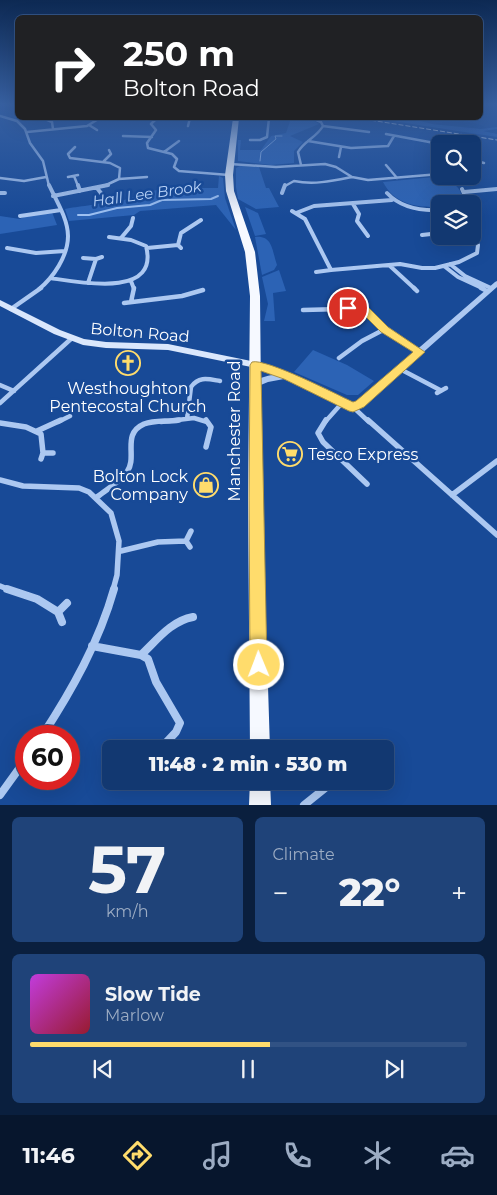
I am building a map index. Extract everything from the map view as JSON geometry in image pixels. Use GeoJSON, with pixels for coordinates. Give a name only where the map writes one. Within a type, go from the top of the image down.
{"type":"FeatureCollection","features":[{"type":"Feature","properties":{"kind":"main road","name":"Manchester Road"},"geometry":{"type":"LineString","coordinates":[[233,143],[229,169],[230,191],[250,252],[255,296],[255,497],[260,740]]}},
{"type":"Feature","properties":{"kind":"main road","name":"Bolton Road"},"geometry":{"type":"LineString","coordinates":[[0,303],[72,338],[98,345],[168,347],[256,365]]}},
{"type":"Feature","properties":{"kind":"main road"},"geometry":{"type":"LineString","coordinates":[[260,790],[260,805]]}},
{"type":"Feature","properties":{"kind":"street"},"geometry":{"type":"LineString","coordinates":[[11,309],[41,288],[50,278],[60,263],[68,236],[61,210],[46,177],[43,162],[30,143]]}},
{"type":"Feature","properties":{"kind":"street"},"geometry":{"type":"LineString","coordinates":[[147,143],[147,146],[176,158],[174,167],[179,171],[320,164],[336,167],[352,177],[378,181],[431,175]]}},
{"type":"Feature","properties":{"kind":"street"},"geometry":{"type":"LineString","coordinates":[[164,152],[178,143]]}},
{"type":"Feature","properties":{"kind":"street"},"geometry":{"type":"LineString","coordinates":[[301,165],[296,156],[298,150],[306,143]]}},
{"type":"Feature","properties":{"kind":"street"},"geometry":{"type":"LineString","coordinates":[[317,143],[341,147],[389,147],[389,143]]}},
{"type":"Feature","properties":{"kind":"street"},"geometry":{"type":"LineString","coordinates":[[341,147],[339,156],[347,155]]}},
{"type":"Feature","properties":{"kind":"street"},"geometry":{"type":"LineString","coordinates":[[75,149],[68,155],[72,159],[90,163],[104,161],[116,165],[120,168],[119,179]]}},
{"type":"Feature","properties":{"kind":"street"},"geometry":{"type":"LineString","coordinates":[[104,161],[112,151]]}},
{"type":"Feature","properties":{"kind":"street"},"geometry":{"type":"LineString","coordinates":[[382,165],[388,164],[397,178]]}},
{"type":"Feature","properties":{"kind":"street"},"geometry":{"type":"LineString","coordinates":[[53,196],[109,185],[119,179],[147,179],[152,175]]}},
{"type":"Feature","properties":{"kind":"street"},"geometry":{"type":"LineString","coordinates":[[68,177],[76,176],[80,191]]}},
{"type":"Feature","properties":{"kind":"street"},"geometry":{"type":"LineString","coordinates":[[1,179],[24,181],[46,177]]}},
{"type":"Feature","properties":{"kind":"street"},"geometry":{"type":"LineString","coordinates":[[282,193],[286,184],[294,180],[316,184],[352,177]]}},
{"type":"Feature","properties":{"kind":"street"},"geometry":{"type":"LineString","coordinates":[[97,188],[104,199],[110,197]]}},
{"type":"Feature","properties":{"kind":"street"},"geometry":{"type":"LineString","coordinates":[[465,195],[463,191],[497,189]]}},
{"type":"Feature","properties":{"kind":"street"},"geometry":{"type":"LineString","coordinates":[[387,193],[392,200]]}},
{"type":"Feature","properties":{"kind":"street"},"geometry":{"type":"LineString","coordinates":[[331,270],[305,219],[294,212],[314,206],[392,200],[419,209],[431,210]]}},
{"type":"Feature","properties":{"kind":"street"},"geometry":{"type":"LineString","coordinates":[[353,204],[359,214],[358,221],[368,236]]}},
{"type":"Feature","properties":{"kind":"street"},"geometry":{"type":"LineString","coordinates":[[20,216],[61,210]]}},
{"type":"Feature","properties":{"kind":"street"},"geometry":{"type":"LineString","coordinates":[[120,238],[132,224],[132,218]]}},
{"type":"Feature","properties":{"kind":"street"},"geometry":{"type":"LineString","coordinates":[[109,237],[138,242],[147,248],[179,247],[181,232],[194,222],[200,220]]}},
{"type":"Feature","properties":{"kind":"street"},"geometry":{"type":"LineString","coordinates":[[188,221],[194,222]]}},
{"type":"Feature","properties":{"kind":"street"},"geometry":{"type":"LineString","coordinates":[[132,224],[139,223]]}},
{"type":"Feature","properties":{"kind":"street"},"geometry":{"type":"LineString","coordinates":[[422,235],[431,234]]}},
{"type":"Feature","properties":{"kind":"street"},"geometry":{"type":"LineString","coordinates":[[316,272],[404,264],[427,268],[444,266],[470,259],[477,253],[478,245]]}},
{"type":"Feature","properties":{"kind":"street"},"geometry":{"type":"LineString","coordinates":[[7,248],[36,253],[65,251]]}},
{"type":"Feature","properties":{"kind":"street"},"geometry":{"type":"LineString","coordinates":[[50,278],[113,283],[131,281],[143,273],[147,248]]}},
{"type":"Feature","properties":{"kind":"street"},"geometry":{"type":"LineString","coordinates":[[12,254],[17,250]]}},
{"type":"Feature","properties":{"kind":"street"},"geometry":{"type":"LineString","coordinates":[[83,258],[96,259],[102,257]]}},
{"type":"Feature","properties":{"kind":"street"},"geometry":{"type":"LineString","coordinates":[[88,282],[96,259]]}},
{"type":"Feature","properties":{"kind":"street"},"geometry":{"type":"LineString","coordinates":[[450,264],[465,276],[492,287]]}},
{"type":"Feature","properties":{"kind":"street"},"geometry":{"type":"LineString","coordinates":[[390,266],[417,291]]}},
{"type":"Feature","properties":{"kind":"street"},"geometry":{"type":"LineString","coordinates":[[444,266],[458,277],[492,287]]}},
{"type":"Feature","properties":{"kind":"street"},"geometry":{"type":"LineString","coordinates":[[131,281],[134,288],[131,302]]}},
{"type":"Feature","properties":{"kind":"street"},"geometry":{"type":"LineString","coordinates":[[413,287],[422,286]]}},
{"type":"Feature","properties":{"kind":"street"},"geometry":{"type":"LineString","coordinates":[[353,408],[420,352],[492,287]]}},
{"type":"Feature","properties":{"kind":"street"},"geometry":{"type":"LineString","coordinates":[[124,303],[167,300],[202,290]]}},
{"type":"Feature","properties":{"kind":"street"},"geometry":{"type":"LineString","coordinates":[[303,310],[342,309],[360,304],[385,329],[420,352]]}},
{"type":"Feature","properties":{"kind":"street"},"geometry":{"type":"LineString","coordinates":[[339,358],[362,341],[385,329]]}},
{"type":"Feature","properties":{"kind":"street"},"geometry":{"type":"LineString","coordinates":[[0,403],[72,338]]}},
{"type":"Feature","properties":{"kind":"street"},"geometry":{"type":"LineString","coordinates":[[346,353],[351,355]]}},
{"type":"Feature","properties":{"kind":"street","name":"Bolton Road"},"geometry":{"type":"LineString","coordinates":[[256,365],[288,376],[353,408],[497,535]]}},
{"type":"Feature","properties":{"kind":"street"},"geometry":{"type":"LineString","coordinates":[[400,369],[441,390]]}},
{"type":"Feature","properties":{"kind":"street"},"geometry":{"type":"LineString","coordinates":[[256,384],[272,377],[288,376]]}},
{"type":"Feature","properties":{"kind":"street"},"geometry":{"type":"LineString","coordinates":[[187,419],[191,387],[194,382],[202,378],[220,381]]}},
{"type":"Feature","properties":{"kind":"street"},"geometry":{"type":"LineString","coordinates":[[0,385],[14,391]]}},
{"type":"Feature","properties":{"kind":"street"},"geometry":{"type":"LineString","coordinates":[[342,403],[329,419],[321,424],[318,433],[333,456],[367,484]]}},
{"type":"Feature","properties":{"kind":"street"},"geometry":{"type":"LineString","coordinates":[[37,431],[70,416]]}},
{"type":"Feature","properties":{"kind":"street"},"geometry":{"type":"LineString","coordinates":[[97,497],[127,471],[132,458],[131,438],[138,428],[153,421],[202,419],[209,423],[211,432],[209,444]]}},
{"type":"Feature","properties":{"kind":"street"},"geometry":{"type":"LineString","coordinates":[[134,422],[138,428]]}},
{"type":"Feature","properties":{"kind":"street"},"geometry":{"type":"LineString","coordinates":[[0,423],[26,427],[37,431],[43,436],[41,460]]}},
{"type":"Feature","properties":{"kind":"street"},"geometry":{"type":"LineString","coordinates":[[43,453],[53,452]]}},
{"type":"Feature","properties":{"kind":"street"},"geometry":{"type":"LineString","coordinates":[[452,495],[497,461]]}},
{"type":"Feature","properties":{"kind":"street"},"geometry":{"type":"LineString","coordinates":[[0,480],[22,488],[72,486],[97,497],[111,510],[116,520],[121,551],[116,585],[106,614],[81,671],[49,725]]}},
{"type":"Feature","properties":{"kind":"street"},"geometry":{"type":"LineString","coordinates":[[186,541],[191,531]]}},
{"type":"Feature","properties":{"kind":"street"},"geometry":{"type":"LineString","coordinates":[[121,551],[158,542],[186,541]]}},
{"type":"Feature","properties":{"kind":"street"},"geometry":{"type":"LineString","coordinates":[[186,541],[190,547]]}},
{"type":"Feature","properties":{"kind":"street"},"geometry":{"type":"LineString","coordinates":[[0,586],[10,591],[36,597],[48,603],[58,612],[62,622]]}},
{"type":"Feature","properties":{"kind":"street"},"geometry":{"type":"LineString","coordinates":[[58,612],[67,603]]}},
{"type":"Feature","properties":{"kind":"street"},"geometry":{"type":"LineString","coordinates":[[141,655],[176,622],[183,618],[193,617]]}},
{"type":"Feature","properties":{"kind":"street"},"geometry":{"type":"LineString","coordinates":[[92,646],[141,655],[148,659],[156,682],[180,723],[176,732],[168,740]]}},
{"type":"Feature","properties":{"kind":"street"},"geometry":{"type":"LineString","coordinates":[[0,795],[15,774]]}},
{"type":"Feature","properties":{"kind":"street"},"geometry":{"type":"LineString","coordinates":[[304,805],[323,790]]}},
{"type":"Feature","properties":{"kind":"shaded area"},"geometry":{"type":"Polygon","coordinates":[[[238,143],[241,143],[240,150],[261,150],[266,143],[302,143],[294,151],[294,163],[271,165],[238,161],[238,143]]]}},
{"type":"Feature","properties":{"kind":"shaded area"},"geometry":{"type":"Polygon","coordinates":[[[240,166],[259,167],[266,188],[269,188],[279,207],[256,209],[238,199],[236,168],[240,166]]]}},
{"type":"Feature","properties":{"kind":"shaded area"},"geometry":{"type":"Polygon","coordinates":[[[219,176],[223,178],[225,198],[236,230],[216,205],[140,211],[134,215],[69,221],[65,209],[94,204],[108,199],[121,201],[163,188],[218,188],[219,176]]]}},
{"type":"Feature","properties":{"kind":"shaded area"},"geometry":{"type":"Polygon","coordinates":[[[431,177],[431,185],[455,185],[462,195],[431,195],[431,207],[423,207],[400,200],[393,195],[383,182],[431,177]]]}},
{"type":"Feature","properties":{"kind":"shaded area"},"geometry":{"type":"Polygon","coordinates":[[[245,207],[258,213],[266,234],[255,236],[245,207]]]}},
{"type":"Feature","properties":{"kind":"shaded area"},"geometry":{"type":"Polygon","coordinates":[[[52,212],[57,225],[0,234],[0,216],[20,219],[52,212]]]}},
{"type":"Feature","properties":{"kind":"shaded area"},"geometry":{"type":"Polygon","coordinates":[[[255,237],[261,237],[269,241],[277,265],[274,270],[262,275],[255,237]]]}},
{"type":"Feature","properties":{"kind":"shaded area"},"geometry":{"type":"Polygon","coordinates":[[[279,270],[286,291],[273,293],[275,321],[264,321],[268,304],[262,277],[279,270]]]}},
{"type":"Feature","properties":{"kind":"shaded area"},"geometry":{"type":"Polygon","coordinates":[[[313,350],[347,365],[374,381],[358,395],[347,395],[294,372],[313,350]]]}},
{"type":"Feature","properties":{"kind":"waterway","name":"Hall Lee Brook"},"geometry":{"type":"LineString","coordinates":[[260,161],[261,152],[272,143]]}},
{"type":"Feature","properties":{"kind":"waterway","name":"Hall Lee Brook"},"geometry":{"type":"LineString","coordinates":[[78,215],[89,215],[117,208],[150,205],[162,200],[211,199],[218,196]]}},
{"type":"Feature","properties":{"kind":"place","name":"Westhoughton Pentecostal Church"},"geometry":{"type":"Point","coordinates":[128,363]}},
{"type":"Feature","properties":{"kind":"place","name":"Tesco Express"},"geometry":{"type":"Point","coordinates":[290,454]}},
{"type":"Feature","properties":{"kind":"place","name":"Bolton Lock Company"},"geometry":{"type":"Point","coordinates":[206,485]}},
{"type":"Feature","properties":{"kind":"route"},"geometry":{"type":"LineString","coordinates":[[259,665],[255,497],[256,365],[288,376],[353,408],[420,352],[373,320],[362,306],[348,308]]}}]}
